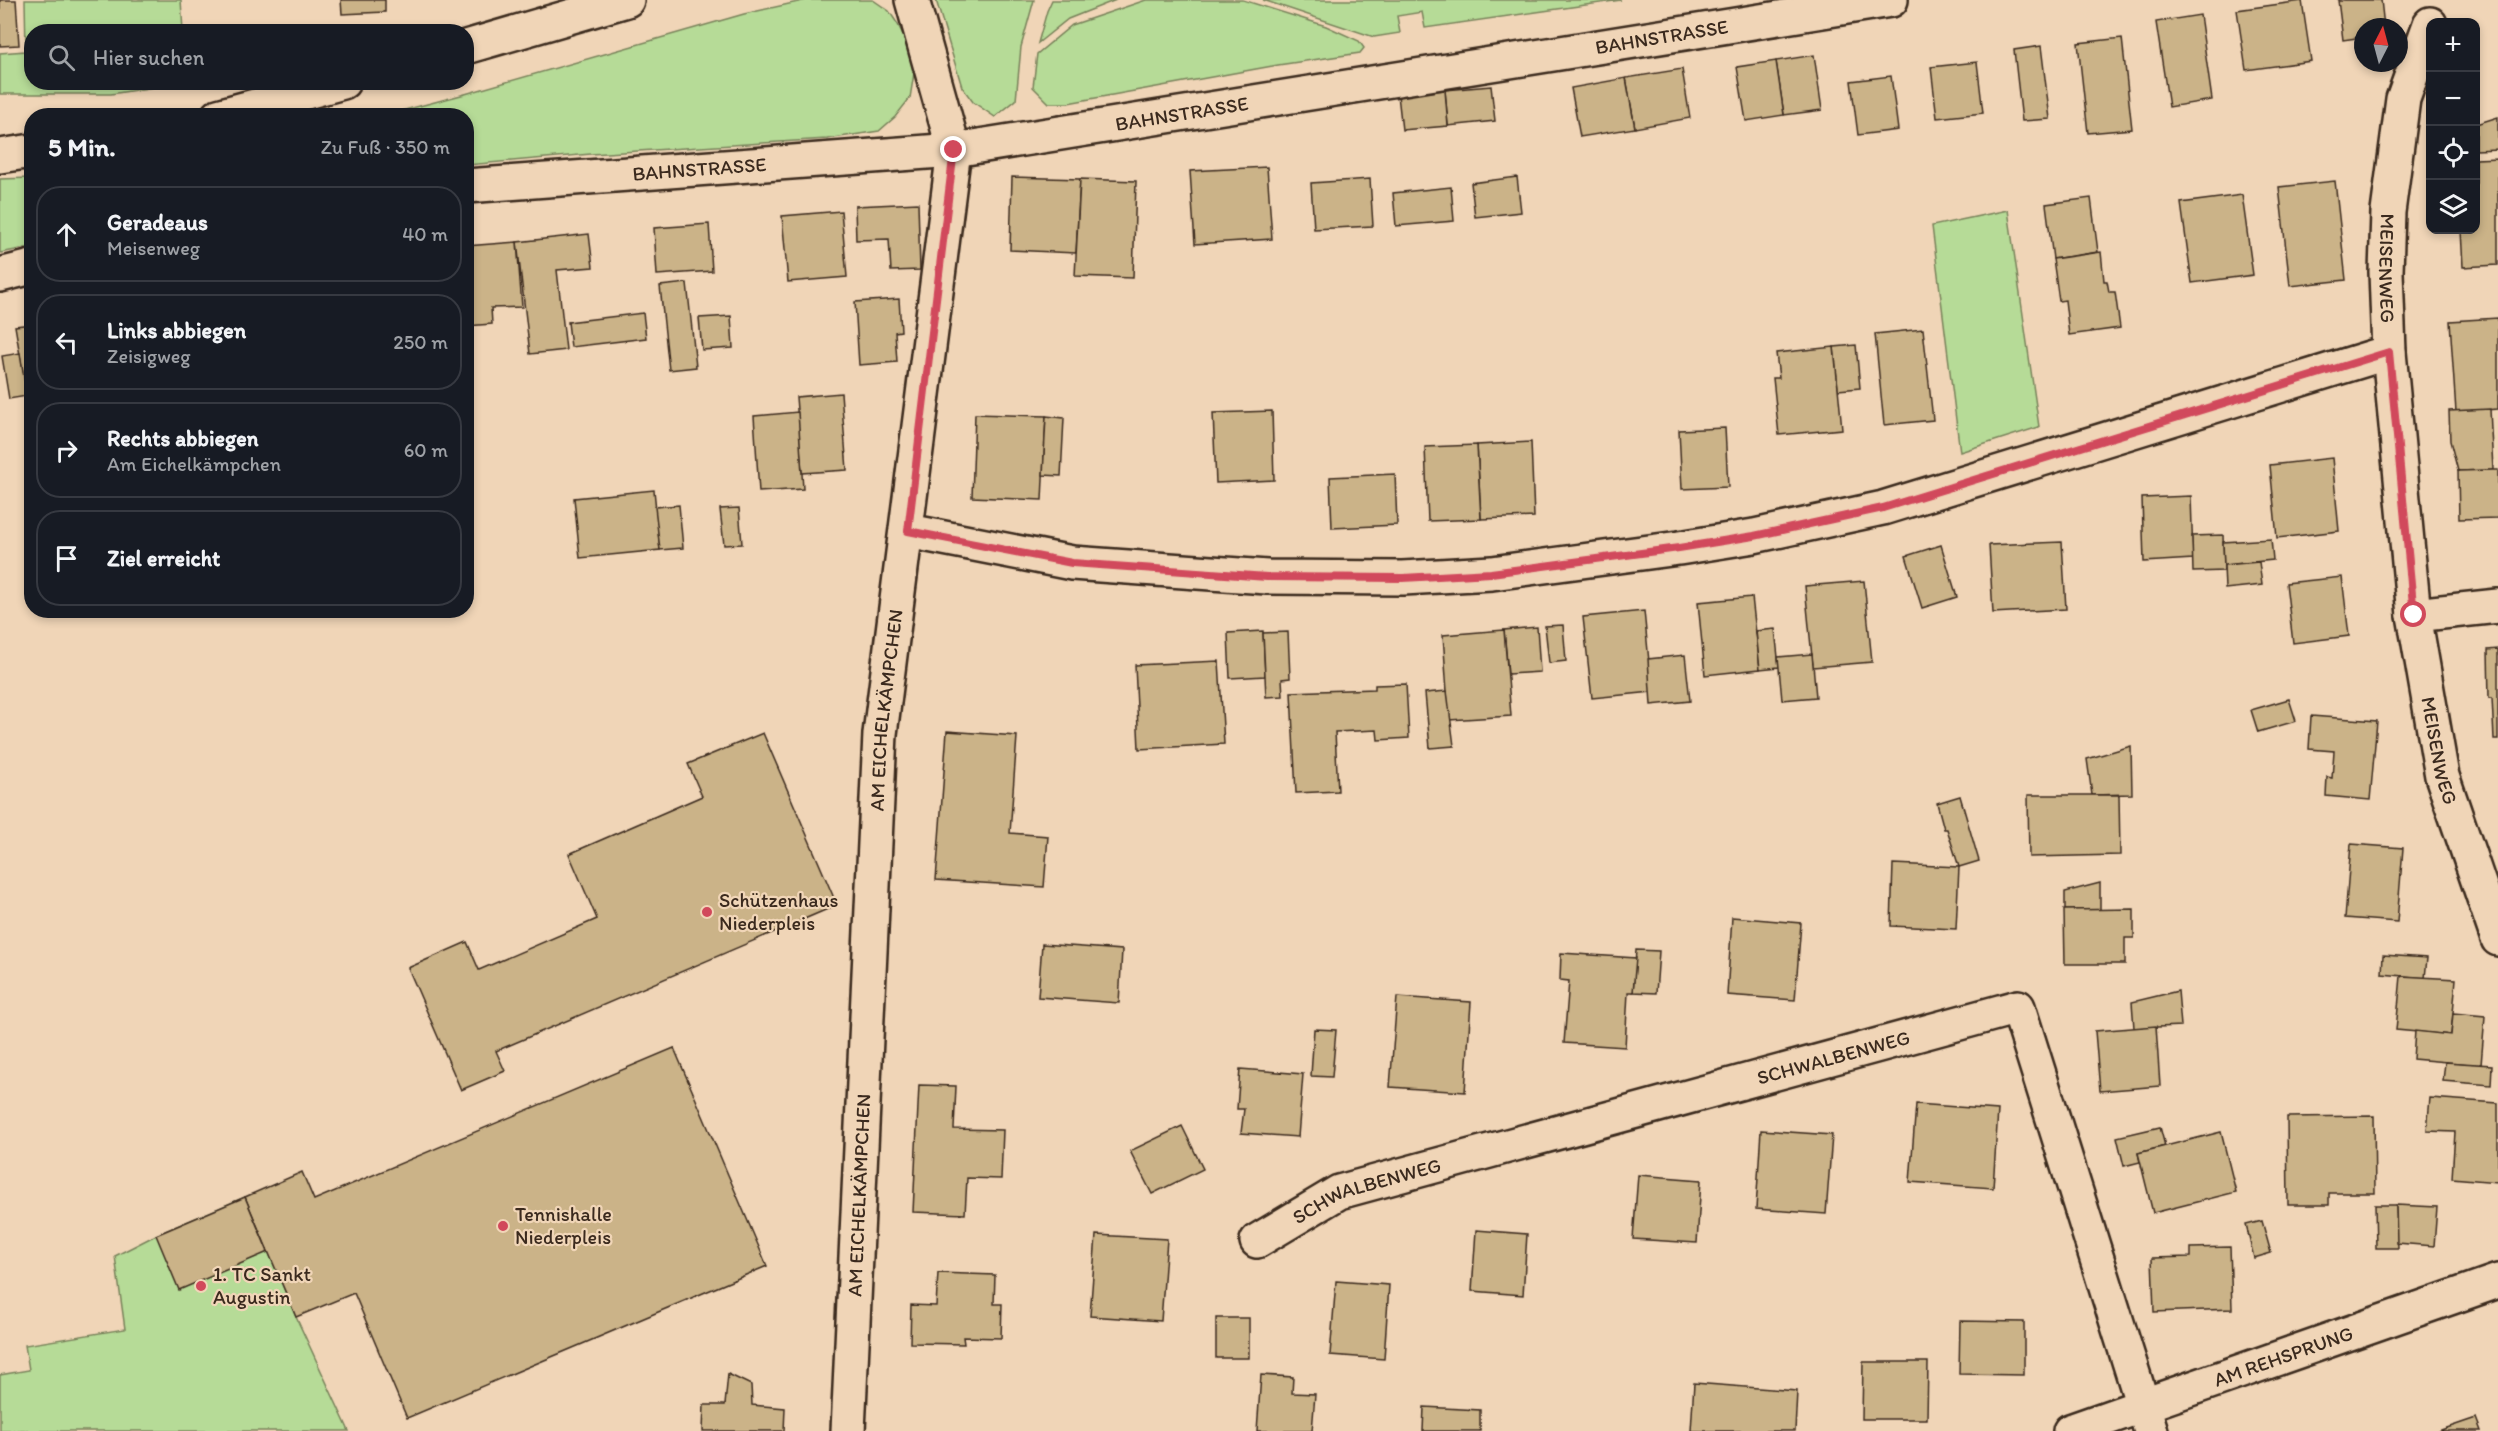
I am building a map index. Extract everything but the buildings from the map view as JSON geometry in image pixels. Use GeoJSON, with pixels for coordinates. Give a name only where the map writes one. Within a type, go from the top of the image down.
{"type":"FeatureCollection","features":[{"type":"Feature","properties":{"kind":"street"},"geometry":{"type":"LineString","coordinates":[[474,45],[627,0]]}},
{"type":"Feature","properties":{"kind":"street","name":"AM EICHELKÄMPCHEN"},"geometry":{"type":"LineString","coordinates":[[848,1431],[880,734],[908,531],[954,150],[912,0]]}},
{"type":"Feature","properties":{"kind":"street","name":"BAHNSTRASSE"},"geometry":{"type":"LineString","coordinates":[[474,185],[954,150],[1891,0]]}},
{"type":"Feature","properties":{"kind":"street","name":"MEISENWEG"},"geometry":{"type":"LineString","coordinates":[[2433,18],[2440,0]]}},
{"type":"Feature","properties":{"kind":"street","name":"MEISENWEG"},"geometry":{"type":"LineString","coordinates":[[2426,37],[2403,99],[2388,212],[2386,272],[2389,352],[2414,615],[2442,776],[2498,939]]}},
{"type":"Feature","properties":{"kind":"street"},"geometry":{"type":"LineString","coordinates":[[247,108],[314,90]]}},
{"type":"Feature","properties":{"kind":"street"},"geometry":{"type":"LineString","coordinates":[[0,156],[24,152]]}},
{"type":"Feature","properties":{"kind":"street"},"geometry":{"type":"LineString","coordinates":[[0,275],[24,269]]}},
{"type":"Feature","properties":{"kind":"street"},"geometry":{"type":"LineString","coordinates":[[908,531],[1072,563],[1244,576],[1403,578],[1491,573],[1754,536],[1883,508],[2389,352]]}},
{"type":"Feature","properties":{"kind":"street"},"geometry":{"type":"LineString","coordinates":[[2414,615],[2498,606]]}},
{"type":"Feature","properties":{"kind":"street","name":"SCHWALBENWEG"},"geometry":{"type":"LineString","coordinates":[[1257,1241],[1339,1192],[2018,1007],[2148,1418]]}},
{"type":"Feature","properties":{"kind":"street","name":"AM REHSPRUNG"},"geometry":{"type":"LineString","coordinates":[[2070,1431],[2148,1418],[2498,1281]]}},
{"type":"Feature","properties":{"kind":"green space"},"geometry":{"type":"Polygon","coordinates":[[[25,0],[181,0],[183,24],[25,24],[25,0]]]}},
{"type":"Feature","properties":{"kind":"green space"},"geometry":{"type":"Polygon","coordinates":[[[807,0],[873,0],[889,11],[907,42],[914,73],[910,98],[895,117],[879,131],[827,139],[591,154],[474,164],[474,108],[412,108],[465,94],[744,14],[807,0]]]}},
{"type":"Feature","properties":{"kind":"green space"},"geometry":{"type":"Polygon","coordinates":[[[936,0],[1034,0],[1021,47],[1016,100],[995,117],[973,102],[962,87],[936,0]]]}},
{"type":"Feature","properties":{"kind":"green space"},"geometry":{"type":"Polygon","coordinates":[[[1052,0],[1116,0],[1068,19],[1038,43],[1052,0]]]}},
{"type":"Feature","properties":{"kind":"green space"},"geometry":{"type":"Polygon","coordinates":[[[1146,0],[1243,0],[1326,26],[1359,41],[1364,48],[1360,53],[1278,65],[1068,103],[1049,103],[1033,87],[1037,54],[1072,25],[1146,0]]]}},
{"type":"Feature","properties":{"kind":"green space"},"geometry":{"type":"Polygon","coordinates":[[[1263,0],[1621,0],[1425,28],[1422,12],[1397,16],[1400,33],[1374,37],[1263,0]]]}},
{"type":"Feature","properties":{"kind":"green space"},"geometry":{"type":"Polygon","coordinates":[[[24,51],[24,90],[136,90],[111,94],[0,94],[0,53],[24,51]]]}},
{"type":"Feature","properties":{"kind":"green space"},"geometry":{"type":"Polygon","coordinates":[[[24,178],[24,248],[0,253],[0,179],[24,178]]]}},
{"type":"Feature","properties":{"kind":"green space"},"geometry":{"type":"Polygon","coordinates":[[[2008,210],[2039,427],[1960,452],[1932,226],[2008,210]]]}},
{"type":"Feature","properties":{"kind":"green space","name":"1. TC Sankt Augustin"},"geometry":{"type":"Polygon","coordinates":[[[245,1197],[296,1317],[349,1431],[0,1431],[0,1375],[29,1370],[25,1345],[125,1329],[115,1256],[156,1235],[245,1197]]]}},
{"type":"Feature","properties":{"kind":"place","name":"Schützenhaus Niederpleis"},"geometry":{"type":"Point","coordinates":[707,912]}},
{"type":"Feature","properties":{"kind":"place","name":"Tennishalle Niederpleis"},"geometry":{"type":"Point","coordinates":[503,1226]}},
{"type":"Feature","properties":{"kind":"place","name":"1. TC Sankt Augustin"},"geometry":{"type":"Point","coordinates":[201,1286]}},
{"type":"Feature","properties":{"kind":"route"},"geometry":{"type":"LineString","coordinates":[[954,150],[908,531],[1072,563],[1267,577],[1403,578],[1491,573],[1754,536],[1883,508],[2389,352],[2414,615]]}}]}
